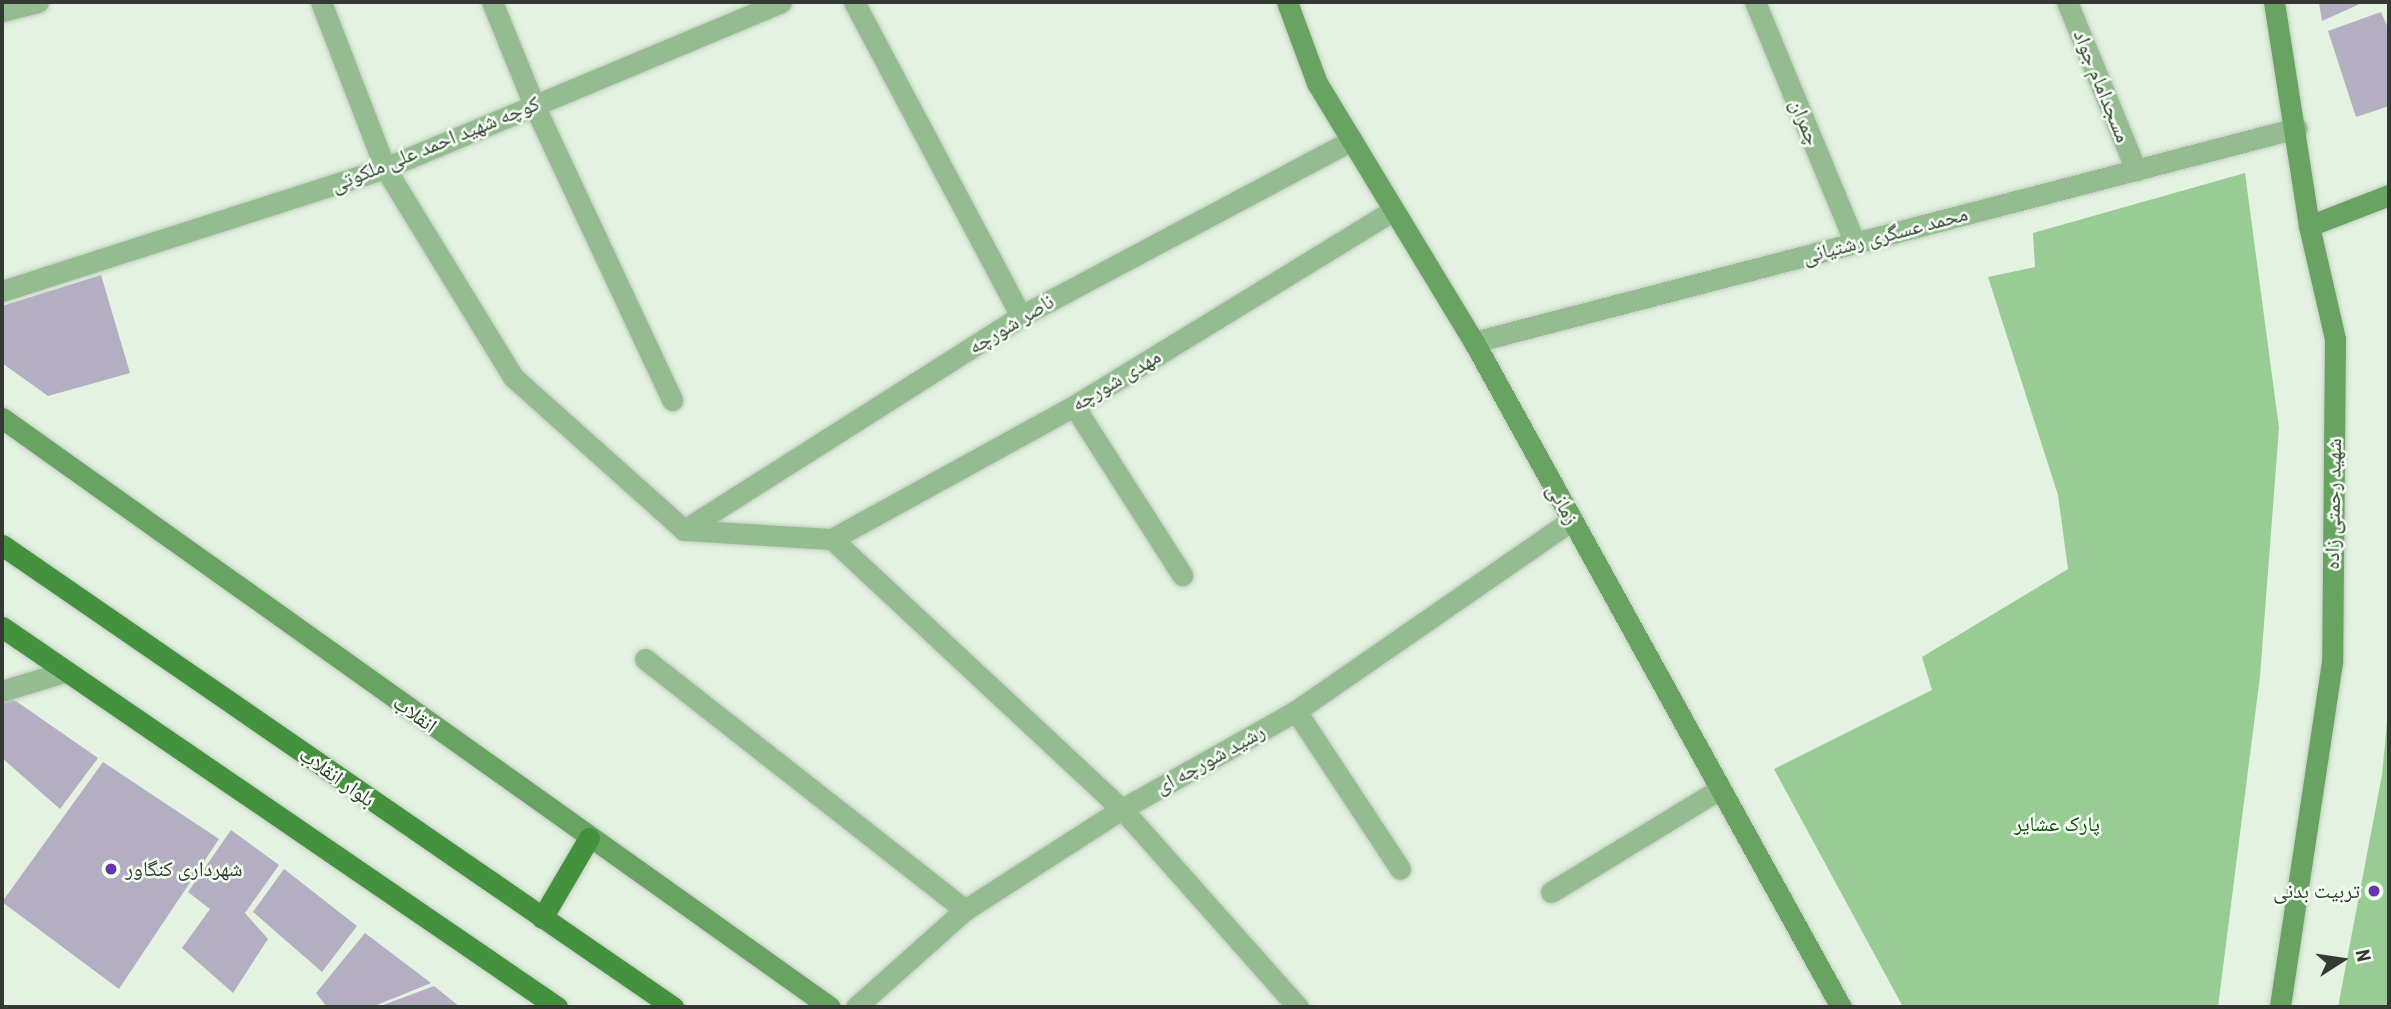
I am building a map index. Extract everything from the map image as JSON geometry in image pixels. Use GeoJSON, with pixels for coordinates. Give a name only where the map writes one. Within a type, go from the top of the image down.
{"type":"FeatureCollection","features":[{"type":"Feature","properties":{"kind":"main road","name":"بلوار انقلاب"},"geometry":{"type":"LineString","coordinates":[[2,545],[673,1007]]}},
{"type":"Feature","properties":{"kind":"main road"},"geometry":{"type":"LineString","coordinates":[[2,627],[557,1007]]}},
{"type":"Feature","properties":{"kind":"main road"},"geometry":{"type":"LineString","coordinates":[[542,918],[589,838]]}},
{"type":"Feature","properties":{"kind":"street"},"geometry":{"type":"LineString","coordinates":[[2,12],[38,2]]}},
{"type":"Feature","properties":{"kind":"street"},"geometry":{"type":"LineString","coordinates":[[321,2],[385,168],[513,377],[684,530],[832,539],[1122,809],[1298,1007]]}},
{"type":"Feature","properties":{"kind":"street"},"geometry":{"type":"LineString","coordinates":[[492,2],[534,105],[672,400]]}},
{"type":"Feature","properties":{"kind":"street","name":"کوچه شهید احمد علی ملکوتی"},"geometry":{"type":"LineString","coordinates":[[2,291],[385,168],[781,2]]}},
{"type":"Feature","properties":{"kind":"street"},"geometry":{"type":"LineString","coordinates":[[855,2],[1020,316]]}},
{"type":"Feature","properties":{"kind":"street","name":"زمانی"},"geometry":{"type":"LineString","coordinates":[[1287,2],[1317,83],[1474,342],[1841,1007]]}},
{"type":"Feature","properties":{"kind":"street","name":"چمران"},"geometry":{"type":"LineString","coordinates":[[1755,2],[1855,243]]}},
{"type":"Feature","properties":{"kind":"street","name":"مسجدامام جواد"},"geometry":{"type":"LineString","coordinates":[[2067,2],[2136,170]]}},
{"type":"Feature","properties":{"kind":"street","name":"شهید رحمتی زاده"},"geometry":{"type":"LineString","coordinates":[[2274,2],[2297,128],[2309,226],[2335,339],[2332,662],[2280,1007]]}},
{"type":"Feature","properties":{"kind":"street","name":"محمد عسگری رشتیانی"},"geometry":{"type":"LineString","coordinates":[[1474,342],[2297,128]]}},
{"type":"Feature","properties":{"kind":"street","name":"ناصر شورچه"},"geometry":{"type":"LineString","coordinates":[[684,530],[1020,316],[1352,140]]}},
{"type":"Feature","properties":{"kind":"street"},"geometry":{"type":"LineString","coordinates":[[2309,226],[2389,195]]}},
{"type":"Feature","properties":{"kind":"street","name":"مهدی شورچه"},"geometry":{"type":"LineString","coordinates":[[832,539],[1074,406],[1394,211]]}},
{"type":"Feature","properties":{"kind":"street"},"geometry":{"type":"LineString","coordinates":[[1074,406],[1182,575]]}},
{"type":"Feature","properties":{"kind":"street","name":"انقلاب"},"geometry":{"type":"LineString","coordinates":[[2,418],[830,1007]]}},
{"type":"Feature","properties":{"kind":"street","name":"رشید شورچه ای"},"geometry":{"type":"LineString","coordinates":[[856,1007],[965,910],[1122,809],[1296,711],[1572,520]]}},
{"type":"Feature","properties":{"kind":"street"},"geometry":{"type":"LineString","coordinates":[[645,659],[965,910]]}},
{"type":"Feature","properties":{"kind":"street"},"geometry":{"type":"LineString","coordinates":[[2,691],[65,672]]}},
{"type":"Feature","properties":{"kind":"street"},"geometry":{"type":"LineString","coordinates":[[1296,711],[1400,869]]}},
{"type":"Feature","properties":{"kind":"street"},"geometry":{"type":"LineString","coordinates":[[1552,892],[1720,789]]}},
{"type":"Feature","properties":{"kind":"green space","name":"پارک عشایر"},"geometry":{"type":"Polygon","coordinates":[[[2245,173],[2279,428],[2260,676],[2218,1007],[1903,1007],[1774,769],[1932,690],[1922,657],[2068,569],[2058,495],[1988,277],[2035,267],[2033,233],[2245,173]]]}},
{"type":"Feature","properties":{"kind":"green space","name":"تربیت بدنی"},"geometry":{"type":"Polygon","coordinates":[[[2389,702],[2389,1007],[2338,1007],[2382,775],[2389,702]]]}},
{"type":"Feature","properties":{"kind":"building"},"geometry":{"type":"Polygon","coordinates":[[[2319,2],[2364,2],[2322,21],[2319,2]]]}},
{"type":"Feature","properties":{"kind":"building"},"geometry":{"type":"Polygon","coordinates":[[[2381,12],[2389,30],[2389,106],[2356,117],[2328,31],[2381,12]]]}},
{"type":"Feature","properties":{"kind":"building"},"geometry":{"type":"Polygon","coordinates":[[[101,275],[130,373],[48,396],[2,363],[2,306],[101,275]]]}},
{"type":"Feature","properties":{"kind":"building"},"geometry":{"type":"Polygon","coordinates":[[[13,699],[98,758],[60,809],[2,758],[2,703],[13,699]]]}},
{"type":"Feature","properties":{"kind":"building","name":"شهرداری کنگاور"},"geometry":{"type":"Polygon","coordinates":[[[103,762],[219,839],[119,989],[2,902],[103,762]]]}},
{"type":"Feature","properties":{"kind":"building"},"geometry":{"type":"Polygon","coordinates":[[[231,830],[279,865],[245,913],[268,939],[233,993],[182,948],[210,909],[188,892],[231,830]]]}},
{"type":"Feature","properties":{"kind":"building"},"geometry":{"type":"Polygon","coordinates":[[[284,869],[357,926],[322,972],[253,912],[284,869]]]}},
{"type":"Feature","properties":{"kind":"building"},"geometry":{"type":"Polygon","coordinates":[[[365,933],[431,983],[372,1007],[327,1007],[316,993],[365,933]]]}},
{"type":"Feature","properties":{"kind":"building"},"geometry":{"type":"Polygon","coordinates":[[[434,986],[460,1007],[378,1007],[434,986]]]}},
{"type":"Feature","properties":{"kind":"place","name":"شهرداری کنگاور"},"geometry":{"type":"Point","coordinates":[111,869]}},
{"type":"Feature","properties":{"kind":"place","name":"تربیت بدنی"},"geometry":{"type":"Point","coordinates":[2374,891]}}]}
